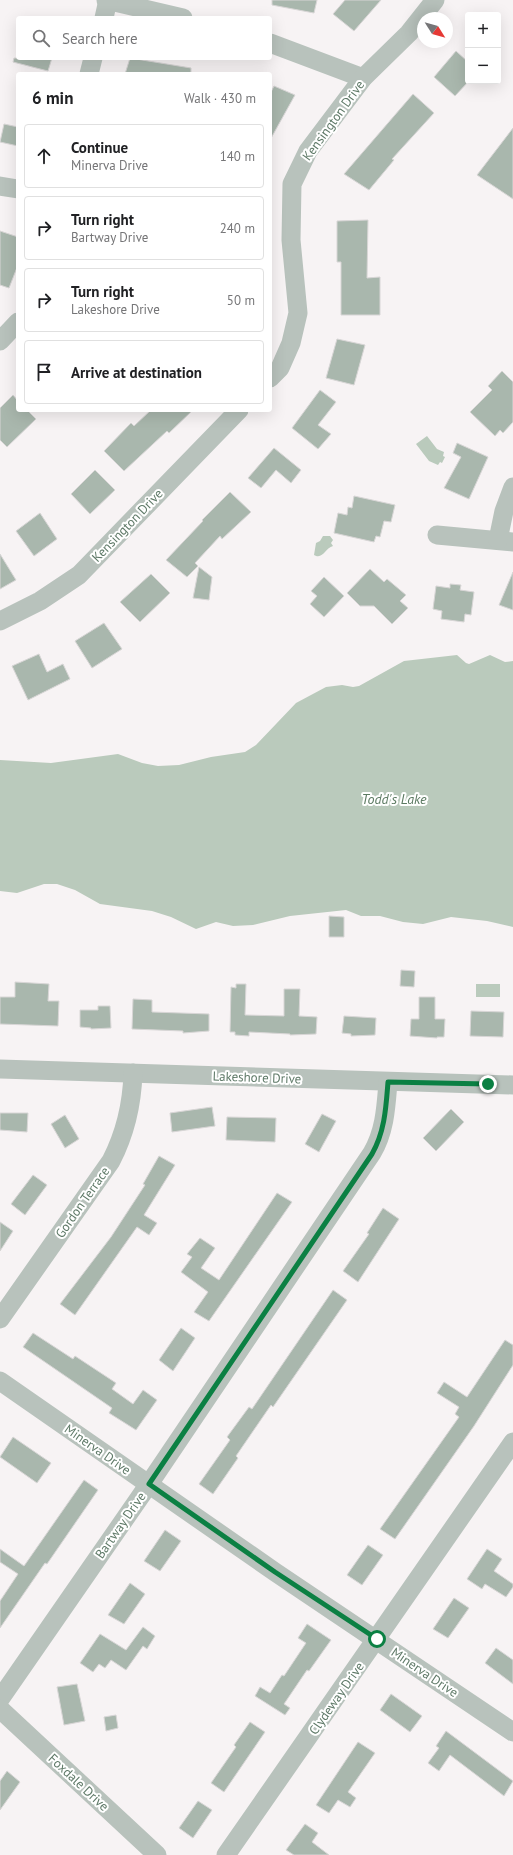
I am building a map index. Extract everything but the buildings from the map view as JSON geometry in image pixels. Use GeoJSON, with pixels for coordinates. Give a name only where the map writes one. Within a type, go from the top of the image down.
{"type":"FeatureCollection","features":[{"type":"Feature","properties":{"kind":"street"},"geometry":{"type":"LineString","coordinates":[[104,16],[107,0],[175,16]]}},
{"type":"Feature","properties":{"kind":"street","name":"Kensington Drive"},"geometry":{"type":"LineString","coordinates":[[272,376],[280,368],[291,344],[298,313],[291,240],[292,184],[308,151],[363,78],[409,33],[435,0]]}},
{"type":"Feature","properties":{"kind":"street"},"geometry":{"type":"LineString","coordinates":[[272,44],[363,78]]}},
{"type":"Feature","properties":{"kind":"street"},"geometry":{"type":"LineString","coordinates":[[90,72],[92,60]]}},
{"type":"Feature","properties":{"kind":"street"},"geometry":{"type":"LineString","coordinates":[[0,186],[16,189]]}},
{"type":"Feature","properties":{"kind":"street"},"geometry":{"type":"LineString","coordinates":[[0,341],[16,324]]}},
{"type":"Feature","properties":{"kind":"street","name":"Kensington Drive"},"geometry":{"type":"LineString","coordinates":[[0,621],[40,601],[79,575],[237,412]]}},
{"type":"Feature","properties":{"kind":"street"},"geometry":{"type":"LineString","coordinates":[[437,536],[506,541],[504,511],[513,487]]}},
{"type":"Feature","properties":{"kind":"street","name":"Lakeshore Drive"},"geometry":{"type":"LineString","coordinates":[[0,1069],[513,1085]]}},
{"type":"Feature","properties":{"kind":"street","name":"Gordon Terrace"},"geometry":{"type":"LineString","coordinates":[[0,1319],[111,1161],[128,1122],[133,1073]]}},
{"type":"Feature","properties":{"kind":"street","name":"Bartway Drive"},"geometry":{"type":"LineString","coordinates":[[0,1699],[149,1484],[372,1154],[380,1137],[384,1122],[388,1082]]}},
{"type":"Feature","properties":{"kind":"street","name":"Minerva Drive"},"geometry":{"type":"LineString","coordinates":[[0,1381],[275,1572],[377,1639],[513,1732]]}},
{"type":"Feature","properties":{"kind":"street","name":"Clydeway Drive"},"geometry":{"type":"LineString","coordinates":[[226,1855],[511,1448]]}},
{"type":"Feature","properties":{"kind":"street","name":"Foxdale Drive"},"geometry":{"type":"LineString","coordinates":[[0,1709],[157,1855]]}},
{"type":"Feature","properties":{"kind":"water"},"geometry":{"type":"Polygon","coordinates":[[[427,436],[437,449],[444,452],[443,456],[445,457],[442,463],[440,462],[438,465],[429,461],[416,444],[427,436]]]}},
{"type":"Feature","properties":{"kind":"water"},"geometry":{"type":"Polygon","coordinates":[[[323,536],[330,536],[333,540],[331,543],[333,546],[320,556],[314,555],[316,543],[320,541],[323,536]]]}},
{"type":"Feature","properties":{"kind":"water","name":"Todd's Lake"},"geometry":{"type":"Polygon","coordinates":[[[457,655],[469,664],[490,655],[505,662],[513,661],[513,927],[487,921],[451,917],[423,924],[403,922],[380,916],[361,916],[346,910],[290,916],[253,925],[233,926],[216,922],[196,929],[171,917],[152,911],[100,904],[75,890],[57,884],[44,884],[17,893],[0,891],[0,760],[51,763],[118,754],[142,763],[158,766],[179,765],[211,757],[245,752],[256,745],[296,703],[326,687],[342,685],[353,687],[359,686],[404,661],[457,655]]]}},
{"type":"Feature","properties":{"kind":"water"},"geometry":{"type":"Polygon","coordinates":[[[476,984],[500,984],[500,997],[476,997],[476,984]]]}},
{"type":"Feature","properties":{"kind":"route"},"geometry":{"type":"LineString","coordinates":[[377,1639],[275,1572],[149,1484],[372,1154],[380,1137],[384,1122],[388,1082],[488,1084]]}}]}
